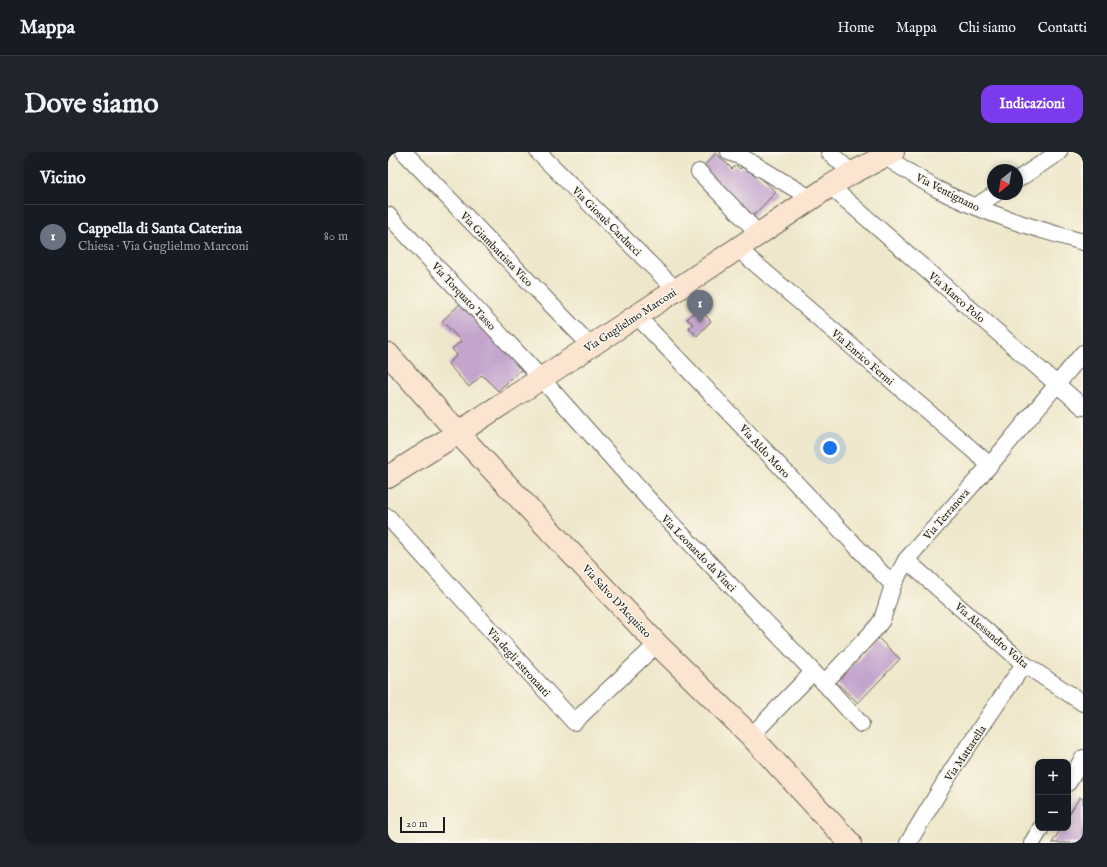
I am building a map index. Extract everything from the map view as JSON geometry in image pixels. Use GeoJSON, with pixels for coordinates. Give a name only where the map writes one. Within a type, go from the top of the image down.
{"type":"FeatureCollection","features":[{"type":"Feature","properties":{"kind":"main road","name":"Via Guglielmo Marconi"},"geometry":{"type":"LineString","coordinates":[[388,477],[637,316],[830,186],[889,154]]}},
{"type":"Feature","properties":{"kind":"main road","name":"Via Salvo D'Acquisto"},"geometry":{"type":"LineString","coordinates":[[388,354],[458,433],[657,644],[751,736],[850,843]]}},
{"type":"Feature","properties":{"kind":"street","name":"Via Giambattista Vico"},"geometry":{"type":"LineString","coordinates":[[404,152],[591,346]]}},
{"type":"Feature","properties":{"kind":"street","name":"Via Giosuè Carducci"},"geometry":{"type":"LineString","coordinates":[[538,152],[676,290]]}},
{"type":"Feature","properties":{"kind":"street"},"geometry":{"type":"LineString","coordinates":[[829,152],[852,173]]}},
{"type":"Feature","properties":{"kind":"street"},"geometry":{"type":"LineString","coordinates":[[739,154],[812,199]]}},
{"type":"Feature","properties":{"kind":"street","name":"Via Ventignano"},"geometry":{"type":"LineString","coordinates":[[889,154],[938,189],[976,206],[1030,227],[1083,242]]}},
{"type":"Feature","properties":{"kind":"street"},"geometry":{"type":"LineString","coordinates":[[1023,175],[1048,155]]}},
{"type":"Feature","properties":{"kind":"street"},"geometry":{"type":"LineString","coordinates":[[699,172],[759,234]]}},
{"type":"Feature","properties":{"kind":"street","name":"Via Marco Polo"},"geometry":{"type":"LineString","coordinates":[[830,186],[1083,407]]}},
{"type":"Feature","properties":{"kind":"street"},"geometry":{"type":"LineString","coordinates":[[976,206],[987,199]]}},
{"type":"Feature","properties":{"kind":"street","name":"Via Torquato Tasso"},"geometry":{"type":"LineString","coordinates":[[388,214],[541,378]]}},
{"type":"Feature","properties":{"kind":"street","name":"Via Enrico Fermi"},"geometry":{"type":"LineString","coordinates":[[737,248],[990,465]]}},
{"type":"Feature","properties":{"kind":"street","name":"Via Aldo Moro"},"geometry":{"type":"LineString","coordinates":[[637,316],[893,585]]}},
{"type":"Feature","properties":{"kind":"street","name":"Via Terranova"},"geometry":{"type":"LineString","coordinates":[[751,736],[876,628],[882,620],[893,585],[906,560],[990,465],[1083,353]]}},
{"type":"Feature","properties":{"kind":"street","name":"Via Leonardo da Vinci"},"geometry":{"type":"LineString","coordinates":[[541,378],[651,502],[861,724]]}},
{"type":"Feature","properties":{"kind":"street","name":"Via degli astronauti"},"geometry":{"type":"LineString","coordinates":[[388,516],[574,722],[657,644]]}},
{"type":"Feature","properties":{"kind":"street","name":"Via Alessandro Volta"},"geometry":{"type":"LineString","coordinates":[[906,560],[1024,664],[1083,703]]}},
{"type":"Feature","properties":{"kind":"street","name":"Via Mattarella"},"geometry":{"type":"LineString","coordinates":[[908,843],[954,767],[1024,664]]}},
{"type":"Feature","properties":{"kind":"street"},"geometry":{"type":"LineString","coordinates":[[1071,778],[1083,758]]}},
{"type":"Feature","properties":{"kind":"street"},"geometry":{"type":"LineString","coordinates":[[1032,843],[1039,831]]}},
{"type":"Feature","properties":{"kind":"building"},"geometry":{"type":"Polygon","coordinates":[[[716,153],[732,169],[736,165],[740,169],[746,164],[776,192],[752,217],[702,168],[716,153]]]}},
{"type":"Feature","properties":{"kind":"building"},"geometry":{"type":"Polygon","coordinates":[[[463,301],[525,366],[498,391],[482,375],[469,387],[448,364],[457,355],[452,349],[461,341],[442,321],[463,301]]]}},
{"type":"Feature","properties":{"kind":"building"},"geometry":{"type":"Polygon","coordinates":[[[698,308],[711,321],[697,336],[689,328],[693,324],[687,319],[698,308]]]}},
{"type":"Feature","properties":{"kind":"building"},"geometry":{"type":"Polygon","coordinates":[[[878,638],[900,659],[858,703],[836,682],[878,638]]]}},
{"type":"Feature","properties":{"kind":"building"},"geometry":{"type":"Polygon","coordinates":[[[1080,797],[1083,799],[1083,843],[1052,843],[1059,831],[1071,831],[1071,811],[1080,797]]]}},
{"type":"Feature","properties":{"kind":"place","name":"Cappella di Santa Caterina"},"geometry":{"type":"Point","coordinates":[700,323]}}]}
